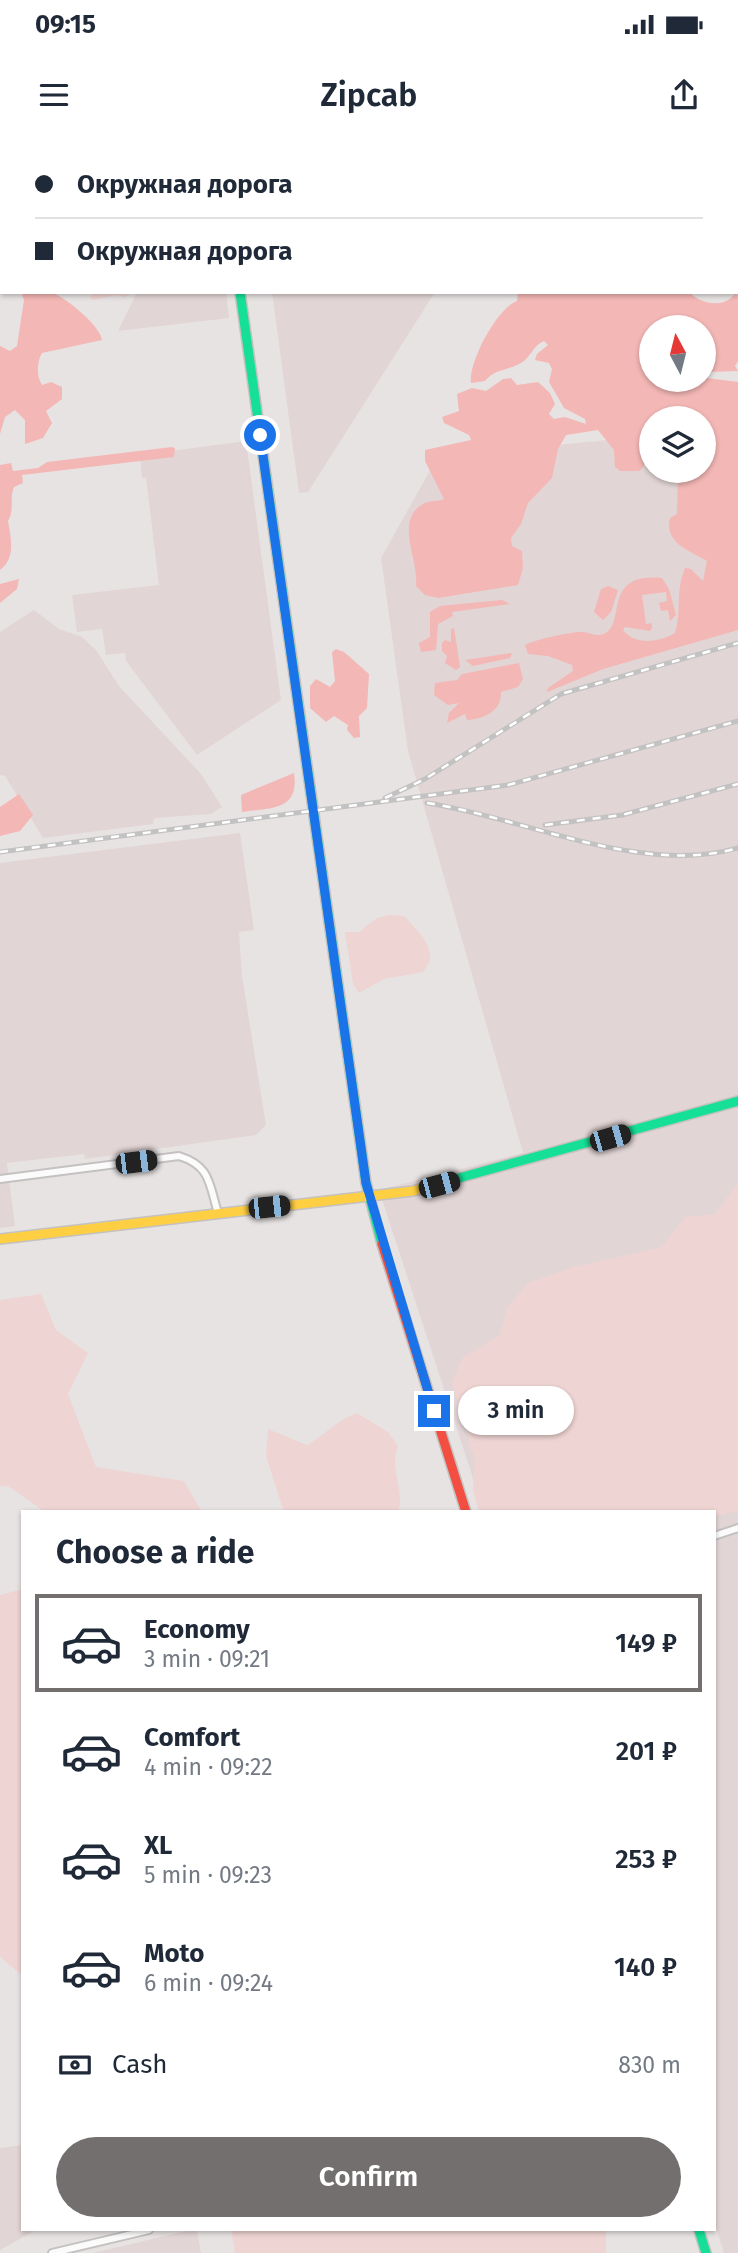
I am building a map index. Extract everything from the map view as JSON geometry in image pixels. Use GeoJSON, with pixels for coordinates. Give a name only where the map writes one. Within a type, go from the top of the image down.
{"type":"FeatureCollection","features":[{"type":"Feature","properties":{"kind":"main road"},"geometry":{"type":"LineString","coordinates":[[240,294],[369,1196],[465,1510]]}},
{"type":"Feature","properties":{"kind":"main road"},"geometry":{"type":"LineString","coordinates":[[0,1239],[369,1196],[439,1185],[738,1101]]}},
{"type":"Feature","properties":{"kind":"main road"},"geometry":{"type":"LineString","coordinates":[[699,2231],[706,2253]]}},
{"type":"Feature","properties":{"kind":"street"},"geometry":{"type":"LineString","coordinates":[[0,1179],[179,1156],[194,1161],[205,1170],[218,1213]]}},
{"type":"Feature","properties":{"kind":"street"},"geometry":{"type":"LineString","coordinates":[[716,1535],[738,1528]]}},
{"type":"Feature","properties":{"kind":"street"},"geometry":{"type":"LineString","coordinates":[[52,2253],[145,2231]]}},
{"type":"Feature","properties":{"kind":"shaded area"},"geometry":{"type":"Polygon","coordinates":[[[22,294],[56,294],[89,319],[102,340],[42,353],[38,369],[40,381],[42,385],[51,382],[62,387],[62,399],[46,411],[52,423],[43,438],[25,444],[25,420],[15,410],[5,417],[0,434],[0,346],[10,351],[17,346],[24,300],[22,294]]]}},
{"type":"Feature","properties":{"kind":"shaded area"},"geometry":{"type":"Polygon","coordinates":[[[92,294],[130,294],[125,297],[116,295],[93,300],[90,298],[92,294]]]}},
{"type":"Feature","properties":{"kind":"shaded area"},"geometry":{"type":"Polygon","coordinates":[[[136,294],[226,294],[229,318],[118,331],[136,294]]]}},
{"type":"Feature","properties":{"kind":"shaded area"},"geometry":{"type":"Polygon","coordinates":[[[272,294],[434,294],[308,492],[299,493],[272,294]]]}},
{"type":"Feature","properties":{"kind":"shaded area"},"geometry":{"type":"Polygon","coordinates":[[[518,294],[691,294],[709,303],[729,300],[738,294],[738,361],[735,366],[738,371],[716,372],[716,315],[639,315],[639,392],[716,392],[716,379],[738,382],[738,630],[603,669],[547,692],[548,688],[573,671],[572,665],[548,656],[528,654],[525,645],[571,633],[604,634],[611,628],[623,590],[630,583],[643,578],[662,578],[669,589],[676,615],[670,621],[668,610],[661,611],[659,603],[667,601],[666,592],[642,595],[646,624],[652,623],[652,628],[650,631],[625,627],[623,630],[634,638],[648,641],[675,633],[680,585],[685,568],[691,569],[703,581],[707,561],[674,540],[669,527],[670,518],[677,514],[678,483],[716,483],[716,406],[639,406],[639,471],[620,471],[615,467],[614,450],[598,430],[566,435],[558,449],[552,478],[528,503],[521,524],[511,538],[512,546],[522,551],[523,568],[518,585],[438,598],[425,595],[416,586],[409,530],[414,511],[425,503],[444,499],[425,461],[425,450],[471,440],[469,435],[444,423],[442,417],[459,411],[457,394],[472,388],[486,391],[503,379],[511,378],[517,385],[538,382],[550,393],[555,404],[549,414],[554,419],[565,417],[586,424],[585,419],[564,408],[549,382],[552,369],[549,363],[535,360],[537,354],[548,345],[544,341],[519,364],[494,373],[485,381],[471,383],[474,363],[485,337],[501,314],[517,301],[518,294]]]}},
{"type":"Feature","properties":{"kind":"shaded area"},"geometry":{"type":"Polygon","coordinates":[[[639,437],[639,483],[714,483],[738,511],[738,2253],[724,2253],[716,2228],[716,1510],[483,1510],[379,1190],[523,1153],[408,751],[381,558],[438,456],[639,437]]]}},
{"type":"Feature","properties":{"kind":"shaded area"},"geometry":{"type":"Polygon","coordinates":[[[246,441],[281,700],[197,755],[126,661],[125,653],[106,655],[102,629],[77,632],[72,595],[159,585],[146,478],[142,478],[140,455],[246,441]]]}},
{"type":"Feature","properties":{"kind":"shaded area"},"geometry":{"type":"Polygon","coordinates":[[[175,448],[174,457],[22,475],[23,483],[14,487],[8,521],[10,554],[0,570],[0,465],[11,463],[13,471],[38,468],[47,462],[175,448]]]}},
{"type":"Feature","properties":{"kind":"shaded area"},"geometry":{"type":"Polygon","coordinates":[[[19,579],[17,589],[0,603],[0,584],[19,579]]]}},
{"type":"Feature","properties":{"kind":"shaded area"},"geometry":{"type":"Polygon","coordinates":[[[608,586],[618,590],[611,612],[603,620],[594,612],[601,589],[608,586]]]}},
{"type":"Feature","properties":{"kind":"shaded area"},"geometry":{"type":"Polygon","coordinates":[[[502,600],[510,604],[452,612],[453,616],[438,624],[436,650],[421,652],[419,643],[430,637],[430,612],[440,606],[502,600]]]}},
{"type":"Feature","properties":{"kind":"shaded area"},"geometry":{"type":"Polygon","coordinates":[[[34,610],[59,629],[82,637],[96,650],[119,686],[201,774],[222,807],[211,814],[154,818],[153,824],[43,838],[5,776],[0,775],[0,632],[34,610]]]}},
{"type":"Feature","properties":{"kind":"shaded area"},"geometry":{"type":"Polygon","coordinates":[[[454,628],[460,667],[456,670],[445,663],[447,656],[442,651],[442,643],[445,640],[451,642],[451,629],[454,628]]]}},
{"type":"Feature","properties":{"kind":"shaded area"},"geometry":{"type":"Polygon","coordinates":[[[336,649],[344,652],[369,674],[367,708],[359,716],[360,737],[354,738],[347,730],[348,725],[334,716],[326,722],[310,708],[310,686],[316,679],[330,687],[335,681],[332,652],[336,649]]]}},
{"type":"Feature","properties":{"kind":"shaded area"},"geometry":{"type":"Polygon","coordinates":[[[512,653],[510,658],[473,666],[465,660],[512,653]]]}},
{"type":"Feature","properties":{"kind":"shaded area"},"geometry":{"type":"Polygon","coordinates":[[[519,663],[523,679],[518,687],[501,692],[501,699],[491,713],[467,720],[465,714],[447,723],[449,713],[459,703],[448,705],[434,695],[435,683],[457,680],[462,674],[519,663]]]}},
{"type":"Feature","properties":{"kind":"shaded area"},"geometry":{"type":"Polygon","coordinates":[[[294,773],[295,785],[288,801],[272,808],[242,812],[241,795],[294,773]]]}},
{"type":"Feature","properties":{"kind":"shaded area"},"geometry":{"type":"Polygon","coordinates":[[[19,794],[33,815],[20,831],[0,836],[0,807],[19,794]]]}},
{"type":"Feature","properties":{"kind":"shaded area"},"geometry":{"type":"Polygon","coordinates":[[[240,833],[254,930],[239,932],[242,976],[266,1125],[256,1135],[85,1159],[84,1154],[7,1163],[15,1226],[0,1228],[0,863],[240,833]]]}},
{"type":"Feature","properties":{"kind":"shaded area"},"geometry":{"type":"Polygon","coordinates":[[[388,915],[404,916],[418,932],[427,944],[429,963],[423,972],[384,979],[359,993],[353,984],[345,932],[359,932],[377,918],[388,915]]]}},
{"type":"Feature","properties":{"kind":"shaded area"},"geometry":{"type":"Polygon","coordinates":[[[738,1183],[738,1510],[716,1516],[716,1510],[478,1510],[473,1490],[475,1460],[452,1383],[462,1358],[499,1336],[508,1307],[528,1283],[574,1267],[662,1247],[685,1217],[715,1214],[738,1183]]]}},
{"type":"Feature","properties":{"kind":"shaded area"},"geometry":{"type":"Polygon","coordinates":[[[41,1294],[56,1330],[88,1353],[68,1394],[96,1467],[184,1481],[201,1510],[42,1510],[8,1486],[0,1486],[0,1300],[41,1294]]]}},
{"type":"Feature","properties":{"kind":"shaded area"},"geometry":{"type":"Polygon","coordinates":[[[357,1413],[388,1432],[398,1446],[395,1462],[400,1493],[399,1510],[283,1510],[266,1456],[268,1429],[307,1445],[357,1413]]]}},
{"type":"Feature","properties":{"kind":"shaded area"},"geometry":{"type":"Polygon","coordinates":[[[21,1590],[21,1974],[0,1957],[0,1595],[21,1590]]]}},
{"type":"Feature","properties":{"kind":"shaded area"},"geometry":{"type":"Polygon","coordinates":[[[21,2145],[21,2231],[34,2231],[0,2250],[0,2148],[21,2145]]]}},
{"type":"Feature","properties":{"kind":"shaded area"},"geometry":{"type":"Polygon","coordinates":[[[186,2231],[197,2231],[201,2253],[93,2253],[186,2231]]]}},
{"type":"Feature","properties":{"kind":"shaded area"},"geometry":{"type":"Polygon","coordinates":[[[231,2231],[606,2231],[606,2253],[235,2253],[231,2231]]]}},
{"type":"Feature","properties":{"kind":"railway"},"geometry":{"type":"LineString","coordinates":[[385,798],[425,779],[561,694],[738,643]]}},
{"type":"Feature","properties":{"kind":"railway"},"geometry":{"type":"LineString","coordinates":[[0,852],[508,785],[738,721]]}},
{"type":"Feature","properties":{"kind":"railway"},"geometry":{"type":"LineString","coordinates":[[545,825],[622,815],[738,784]]}},
{"type":"Feature","properties":{"kind":"railway"},"geometry":{"type":"LineString","coordinates":[[427,803],[623,850],[662,855],[701,855],[738,848]]}},
{"type":"Feature","properties":{"kind":"traffic: fast"},"geometry":{"type":"LineString","coordinates":[[240,294],[366,1183],[382,1244]]}},
{"type":"Feature","properties":{"kind":"traffic: fast"},"geometry":{"type":"LineString","coordinates":[[437,1184],[738,1101]]}},
{"type":"Feature","properties":{"kind":"traffic: fast"},"geometry":{"type":"LineString","coordinates":[[699,2231],[706,2253]]}},
{"type":"Feature","properties":{"kind":"traffic: slow"},"geometry":{"type":"LineString","coordinates":[[0,1239],[413,1191],[437,1184]]}},
{"type":"Feature","properties":{"kind":"traffic: jam"},"geometry":{"type":"LineString","coordinates":[[382,1244],[465,1510]]}},
{"type":"Feature","properties":{"kind":"route"},"geometry":{"type":"LineString","coordinates":[[260,435],[366,1183],[381,1242],[434,1411]]}}]}
